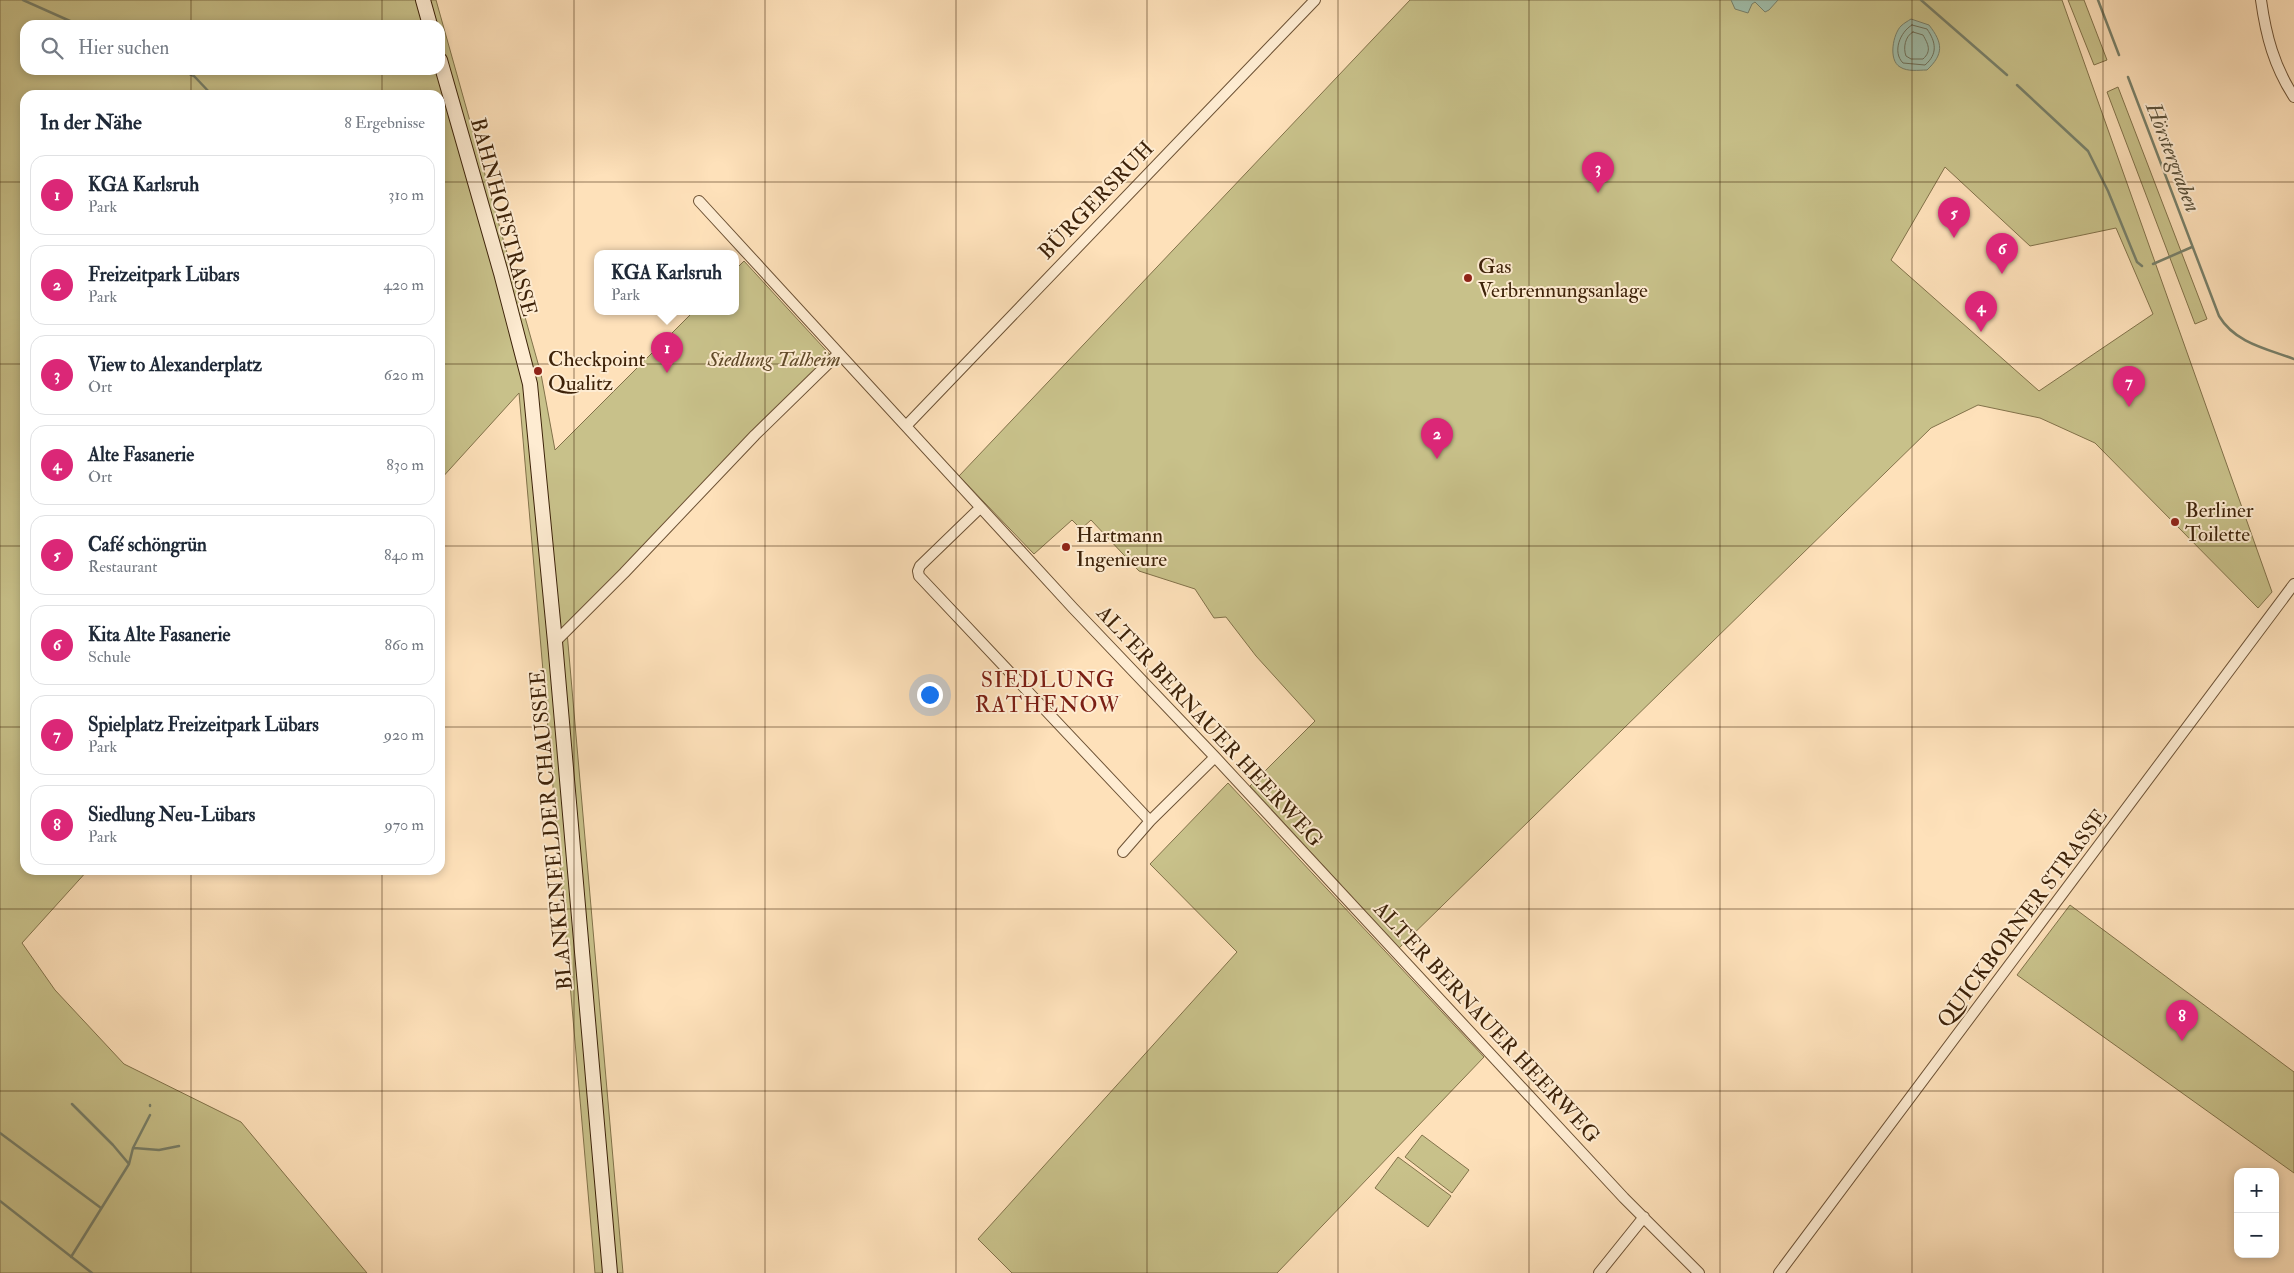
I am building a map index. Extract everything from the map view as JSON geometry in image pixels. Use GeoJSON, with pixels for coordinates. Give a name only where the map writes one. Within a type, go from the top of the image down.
{"type":"FeatureCollection","features":[{"type":"Feature","properties":{"kind":"street"},"geometry":{"type":"LineString","coordinates":[[423,0],[429,20]]}},
{"type":"Feature","properties":{"kind":"street","name":"BÜRGERSRUH"},"geometry":{"type":"LineString","coordinates":[[906,426],[1315,0]]}},
{"type":"Feature","properties":{"kind":"street"},"geometry":{"type":"LineString","coordinates":[[2261,0],[2276,66],[2294,97]]}},
{"type":"Feature","properties":{"kind":"street","name":"BAHNHOFSTRASSE"},"geometry":{"type":"LineString","coordinates":[[444,75],[530,384]]}},
{"type":"Feature","properties":{"kind":"street","name":"ALTER BERNAUER HEERWEG"},"geometry":{"type":"LineString","coordinates":[[699,201],[980,508],[1215,757],[1644,1218],[1699,1273]]}},
{"type":"Feature","properties":{"kind":"street"},"geometry":{"type":"LineString","coordinates":[[555,642],[749,442],[838,354]]}},
{"type":"Feature","properties":{"kind":"street","name":"BLANKENFELDER CHAUSSEE"},"geometry":{"type":"LineString","coordinates":[[530,384],[555,642],[610,1273]]}},
{"type":"Feature","properties":{"kind":"street"},"geometry":{"type":"LineString","coordinates":[[980,508],[920,566],[918,571],[920,576],[1150,821]]}},
{"type":"Feature","properties":{"kind":"street","name":"QUICKBORNER STRASSE"},"geometry":{"type":"LineString","coordinates":[[1779,1273],[2294,584]]}},
{"type":"Feature","properties":{"kind":"street"},"geometry":{"type":"LineString","coordinates":[[1123,852],[1150,821],[1215,757]]}},
{"type":"Feature","properties":{"kind":"street"},"geometry":{"type":"LineString","coordinates":[[1599,1273],[1644,1218]]}},
{"type":"Feature","properties":{"kind":"green space","name":"Siedlung Talheim"},"geometry":{"type":"Polygon","coordinates":[[[0,0],[436,0],[442,20],[20,20],[20,75],[445,75],[445,32],[541,374],[555,450],[690,315],[739,315],[739,266],[744,261],[834,359],[567,632],[623,1273],[595,1273],[519,393],[445,474],[445,90],[20,90],[20,875],[83,875],[22,943],[55,990],[124,1064],[241,1122],[367,1273],[0,1273],[0,0]]]}},
{"type":"Feature","properties":{"kind":"green space"},"geometry":{"type":"Polygon","coordinates":[[[1410,0],[2062,0],[2272,592],[2258,608],[2095,443],[2040,418],[1978,405],[1931,428],[1399,948],[1250,786],[1315,721],[1256,656],[1226,617],[1214,618],[1195,589],[1139,571],[1091,520],[1081,529],[1072,520],[1034,554],[959,476],[1410,0]],[[1945,167],[1891,260],[2039,391],[2153,314],[2116,228],[2030,246],[1945,167]]]}},
{"type":"Feature","properties":{"kind":"green space"},"geometry":{"type":"Polygon","coordinates":[[[2068,0],[2084,0],[2107,60],[2094,65],[2068,0]]]}},
{"type":"Feature","properties":{"kind":"green space"},"geometry":{"type":"Polygon","coordinates":[[[2118,87],[2207,319],[2195,324],[2107,92],[2118,87]]]}},
{"type":"Feature","properties":{"kind":"green space"},"geometry":{"type":"Polygon","coordinates":[[[1228,783],[1484,1057],[1277,1273],[1012,1273],[978,1239],[1237,952],[1150,864],[1228,783]]]}},
{"type":"Feature","properties":{"kind":"green space"},"geometry":{"type":"Polygon","coordinates":[[[2070,905],[2294,1072],[2294,1173],[2017,975],[2070,905]]]}},
{"type":"Feature","properties":{"kind":"green space"},"geometry":{"type":"Polygon","coordinates":[[[1422,1135],[1469,1170],[1452,1193],[1405,1157],[1422,1135]]]}},
{"type":"Feature","properties":{"kind":"green space"},"geometry":{"type":"Polygon","coordinates":[[[1398,1157],[1451,1196],[1428,1227],[1375,1188],[1398,1157]]]}},
{"type":"Feature","properties":{"kind":"water"},"geometry":{"type":"Polygon","coordinates":[[[1731,0],[1778,0],[1765,12],[1755,2],[1748,13],[1735,9],[1731,0]]]}},
{"type":"Feature","properties":{"kind":"water"},"geometry":{"type":"Polygon","coordinates":[[[1911,19],[1929,25],[1939,43],[1939,53],[1927,70],[1903,69],[1896,64],[1894,59],[1893,47],[1898,30],[1911,19]]]}},
{"type":"Feature","properties":{"kind":"waterway"},"geometry":{"type":"LineString","coordinates":[[23,0],[68,20]]}},
{"type":"Feature","properties":{"kind":"waterway"},"geometry":{"type":"LineString","coordinates":[[1921,0],[2007,75]]}},
{"type":"Feature","properties":{"kind":"waterway","name":"Hörstergraben"},"geometry":{"type":"LineString","coordinates":[[2098,0],[2119,55]]}},
{"type":"Feature","properties":{"kind":"waterway"},"geometry":{"type":"LineString","coordinates":[[192,75],[207,90]]}},
{"type":"Feature","properties":{"kind":"waterway","name":"Hörstergraben"},"geometry":{"type":"LineString","coordinates":[[2128,77],[2219,316],[2234,333],[2243,339],[2294,359]]}},
{"type":"Feature","properties":{"kind":"waterway"},"geometry":{"type":"LineString","coordinates":[[2017,85],[2088,151],[2108,191],[2137,262],[2142,266]]}},
{"type":"Feature","properties":{"kind":"waterway"},"geometry":{"type":"LineString","coordinates":[[2153,264],[2192,247]]}},
{"type":"Feature","properties":{"kind":"waterway"},"geometry":{"type":"LineString","coordinates":[[72,1104],[129,1164]]}},
{"type":"Feature","properties":{"kind":"waterway"},"geometry":{"type":"LineString","coordinates":[[71,1257],[129,1164],[133,1148],[150,1115]]}},
{"type":"Feature","properties":{"kind":"waterway"},"geometry":{"type":"LineString","coordinates":[[0,1133],[101,1208]]}},
{"type":"Feature","properties":{"kind":"waterway"},"geometry":{"type":"LineString","coordinates":[[134,1148],[159,1150],[179,1146]]}},
{"type":"Feature","properties":{"kind":"waterway"},"geometry":{"type":"LineString","coordinates":[[0,1201],[92,1273]]}},
{"type":"Feature","properties":{"kind":"place","name":"View to Alexanderplatz"},"geometry":{"type":"Point","coordinates":[1598,193]}},
{"type":"Feature","properties":{"kind":"place","name":"Café schöngrün"},"geometry":{"type":"Point","coordinates":[1954,238]}},
{"type":"Feature","properties":{"kind":"place","name":"Kita Alte Fasanerie"},"geometry":{"type":"Point","coordinates":[2002,274]}},
{"type":"Feature","properties":{"kind":"place","name":"Gas Verbrennungsanlage"},"geometry":{"type":"Point","coordinates":[1468,278]}},
{"type":"Feature","properties":{"kind":"place","name":"Alte Fasanerie"},"geometry":{"type":"Point","coordinates":[1981,332]}},
{"type":"Feature","properties":{"kind":"place","name":"Checkpoint Qualitz"},"geometry":{"type":"Point","coordinates":[538,371]}},
{"type":"Feature","properties":{"kind":"place","name":"KGA Karlsruh"},"geometry":{"type":"Point","coordinates":[667,373]}},
{"type":"Feature","properties":{"kind":"place","name":"Spielplatz Freizeitpark Lübars"},"geometry":{"type":"Point","coordinates":[2129,407]}},
{"type":"Feature","properties":{"kind":"place","name":"Freizeitpark Lübars"},"geometry":{"type":"Point","coordinates":[1437,459]}},
{"type":"Feature","properties":{"kind":"place","name":"Berliner Toilette"},"geometry":{"type":"Point","coordinates":[2175,522]}},
{"type":"Feature","properties":{"kind":"place","name":"Hartmann Ingenieure"},"geometry":{"type":"Point","coordinates":[1066,547]}},
{"type":"Feature","properties":{"kind":"place","name":"Siedlung Neu-Lübars"},"geometry":{"type":"Point","coordinates":[2182,1041]}},
{"type":"Feature","properties":{"kind":"district","name":"SIEDLUNG RATHENOW"},"geometry":{"type":"Point","coordinates":[1048,692]}}]}
